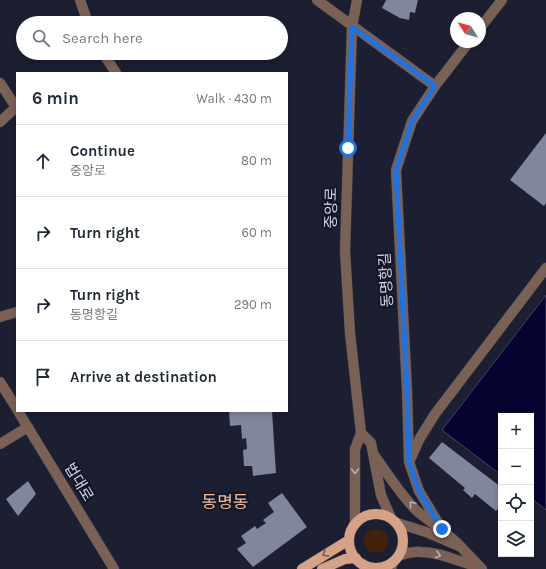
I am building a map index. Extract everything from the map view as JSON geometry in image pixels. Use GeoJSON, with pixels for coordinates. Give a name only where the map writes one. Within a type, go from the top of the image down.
{"type":"FeatureCollection","features":[{"type":"Feature","properties":{"kind":"main road"},"geometry":{"type":"LineString","coordinates":[[322,569],[345,558],[361,564],[373,568],[383,567],[394,562],[403,538],[394,520],[376,514],[364,517],[355,524],[349,540],[350,547],[361,564]]}},
{"type":"Feature","properties":{"kind":"main road"},"geometry":{"type":"LineString","coordinates":[[302,569],[349,540]]}},
{"type":"Feature","properties":{"kind":"street"},"geometry":{"type":"LineString","coordinates":[[80,0],[86,16]]}},
{"type":"Feature","properties":{"kind":"street"},"geometry":{"type":"LineString","coordinates":[[317,0],[352,27],[435,86]]}},
{"type":"Feature","properties":{"kind":"street","name":"중앙로"},"geometry":{"type":"LineString","coordinates":[[357,0],[352,27],[346,251],[350,333],[361,433]]}},
{"type":"Feature","properties":{"kind":"street"},"geometry":{"type":"LineString","coordinates":[[486,20],[502,0]]}},
{"type":"Feature","properties":{"kind":"street","name":"동명항길"},"geometry":{"type":"LineString","coordinates":[[442,529],[419,491],[409,462],[407,390],[396,170],[412,121],[435,86],[464,48]]}},
{"type":"Feature","properties":{"kind":"street"},"geometry":{"type":"LineString","coordinates":[[108,60],[115,72]]}},
{"type":"Feature","properties":{"kind":"street"},"geometry":{"type":"LineString","coordinates":[[0,83],[16,106]]}},
{"type":"Feature","properties":{"kind":"street"},"geometry":{"type":"LineString","coordinates":[[0,122],[16,108]]}},
{"type":"Feature","properties":{"kind":"street"},"geometry":{"type":"LineString","coordinates":[[409,462],[420,438],[435,414],[546,268]]}},
{"type":"Feature","properties":{"kind":"street"},"geometry":{"type":"LineString","coordinates":[[0,317],[16,312]]}},
{"type":"Feature","properties":{"kind":"street","name":"법대로"},"geometry":{"type":"LineString","coordinates":[[0,382],[16,407]]}},
{"type":"Feature","properties":{"kind":"street","name":"법대로"},"geometry":{"type":"LineString","coordinates":[[19,412],[114,569]]}},
{"type":"Feature","properties":{"kind":"street"},"geometry":{"type":"LineString","coordinates":[[0,444],[28,427]]}},
{"type":"Feature","properties":{"kind":"street"},"geometry":{"type":"LineString","coordinates":[[355,524],[355,449],[361,433],[371,443],[381,495],[394,520],[461,547]]}},
{"type":"Feature","properties":{"kind":"street"},"geometry":{"type":"LineString","coordinates":[[374,455],[391,479],[418,511],[442,529],[480,567]]}},
{"type":"Feature","properties":{"kind":"street"},"geometry":{"type":"LineString","coordinates":[[394,562],[420,551],[437,554],[461,563],[480,567]]}},
{"type":"Feature","properties":{"kind":"shaded area"},"geometry":{"type":"Polygon","coordinates":[[[546,295],[546,510],[534,500],[534,413],[498,413],[498,473],[442,430],[546,295]]]}},
{"type":"Feature","properties":{"kind":"shaded area"},"geometry":{"type":"Polygon","coordinates":[[[376,529],[384,533],[388,541],[384,549],[376,553],[368,549],[364,541],[368,533],[376,529]]]}},
{"type":"Feature","properties":{"kind":"building"},"geometry":{"type":"Polygon","coordinates":[[[386,0],[418,0],[415,13],[410,12],[409,20],[400,18],[382,8],[386,0]]]}},
{"type":"Feature","properties":{"kind":"building"},"geometry":{"type":"Polygon","coordinates":[[[546,133],[546,203],[544,206],[510,180],[546,133]]]}},
{"type":"Feature","properties":{"kind":"building"},"geometry":{"type":"Polygon","coordinates":[[[229,412],[272,412],[276,473],[253,476],[252,466],[244,466],[243,450],[247,449],[246,438],[242,439],[241,425],[230,426],[229,412]]]}},
{"type":"Feature","properties":{"kind":"building"},"geometry":{"type":"Polygon","coordinates":[[[442,442],[498,485],[498,509],[496,511],[475,494],[472,498],[463,490],[465,488],[429,458],[442,442]]]}},
{"type":"Feature","properties":{"kind":"building"},"geometry":{"type":"Polygon","coordinates":[[[28,481],[36,494],[18,516],[6,499],[28,481]]]}},
{"type":"Feature","properties":{"kind":"building"},"geometry":{"type":"Polygon","coordinates":[[[282,493],[307,527],[253,567],[237,549],[246,543],[241,536],[255,526],[257,529],[266,523],[263,520],[274,512],[268,503],[282,493]]]}},
{"type":"Feature","properties":{"kind":"district","name":"동명동"},"geometry":{"type":"Point","coordinates":[225,502]}},
{"type":"Feature","properties":{"kind":"route"},"geometry":{"type":"LineString","coordinates":[[348,148],[352,27],[435,86],[412,121],[396,170],[407,390],[409,462],[412,477],[442,529]]}}]}
